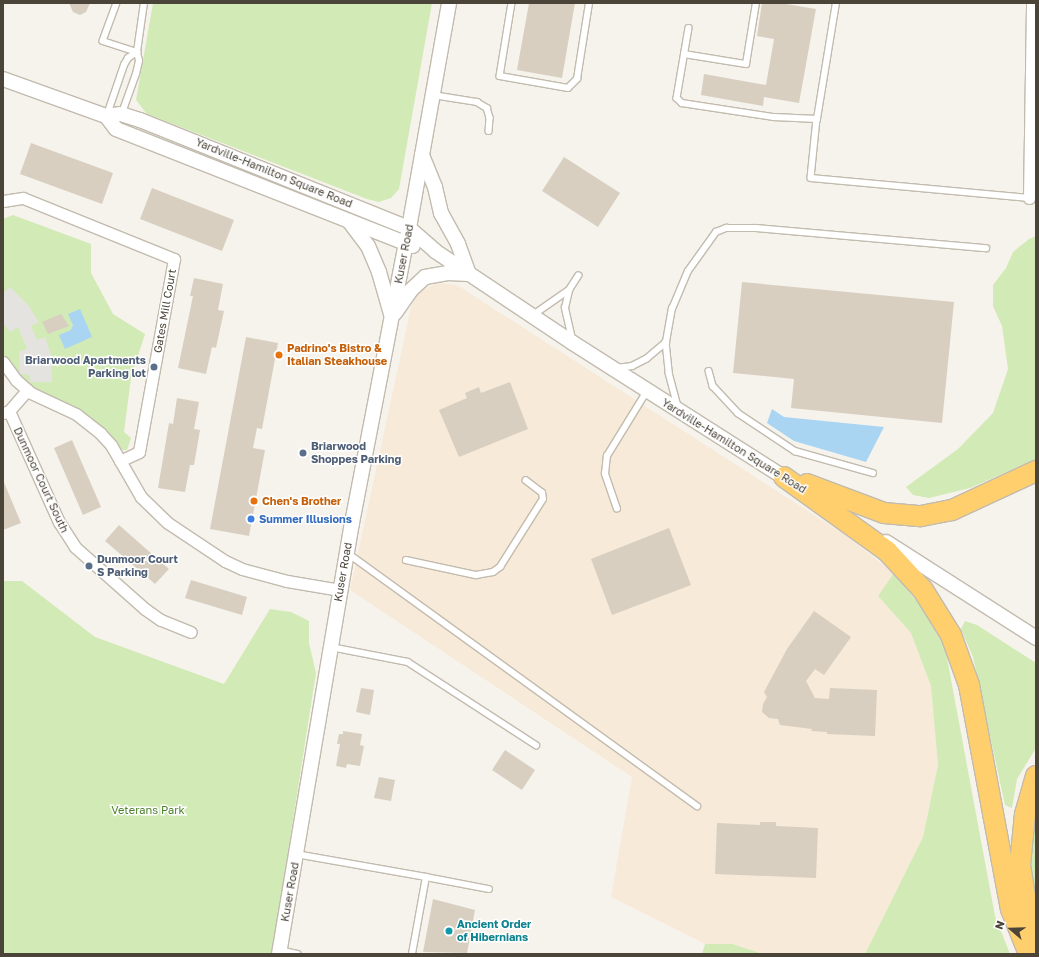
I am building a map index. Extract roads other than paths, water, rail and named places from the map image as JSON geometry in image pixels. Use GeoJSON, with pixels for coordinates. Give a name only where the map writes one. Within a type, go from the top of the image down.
{"type":"FeatureCollection","features":[{"type":"Feature","properties":{"kind":"highway"},"geometry":{"type":"LineString","coordinates":[[781,475],[884,513],[921,516],[952,510],[1036,471]]}},
{"type":"Feature","properties":{"kind":"highway"},"geometry":{"type":"LineString","coordinates":[[781,475],[887,551],[923,590],[951,635],[969,685],[1011,908],[1029,954]]}},
{"type":"Feature","properties":{"kind":"highway"},"geometry":{"type":"LineString","coordinates":[[1036,776],[1025,814],[1020,865],[1027,908],[1036,934]]}},
{"type":"Feature","properties":{"kind":"street","name":"Kuser Road"},"geometry":{"type":"LineString","coordinates":[[279,952],[340,590],[409,228],[449,3]]}},
{"type":"Feature","properties":{"kind":"street"},"geometry":{"type":"LineString","coordinates":[[1029,198],[1033,88],[1032,3]]}},
{"type":"Feature","properties":{"kind":"street","name":"Yardville-Hamilton Square Road"},"geometry":{"type":"LineString","coordinates":[[3,79],[106,116],[122,114],[209,146],[409,228],[435,251],[573,344],[1036,638]]}},
{"type":"Feature","properties":{"kind":"street"},"geometry":{"type":"LineString","coordinates":[[106,116],[116,129]]}},
{"type":"Feature","properties":{"kind":"street","name":"Yardville-Hamilton Square Road"},"geometry":{"type":"LineString","coordinates":[[116,129],[406,244],[435,251]]}},
{"type":"Feature","properties":{"kind":"street"},"geometry":{"type":"LineString","coordinates":[[392,318],[411,290],[425,276],[448,273],[469,274],[458,244],[441,213],[435,187],[422,155]]}},
{"type":"Feature","properties":{"kind":"street","name":"Gates Mill Court"},"geometry":{"type":"LineString","coordinates":[[3,201],[23,198],[174,259],[138,452],[120,461]]}},
{"type":"Feature","properties":{"kind":"street"},"geometry":{"type":"LineString","coordinates":[[348,220],[368,246],[379,272],[392,318]]}},
{"type":"Feature","properties":{"kind":"street"},"geometry":{"type":"LineString","coordinates":[[3,362],[27,390],[90,423],[111,445],[141,497],[153,510],[225,561],[261,575],[340,590]]}},
{"type":"Feature","properties":{"kind":"street"},"geometry":{"type":"LineString","coordinates":[[6,412],[27,390]]}},
{"type":"Feature","properties":{"kind":"street","name":"Dunmoor Court South"},"geometry":{"type":"LineString","coordinates":[[6,412],[59,522],[75,547],[145,609],[162,620],[191,632]]}},
{"type":"Feature","properties":{"kind":"lane"},"geometry":{"type":"LineString","coordinates":[[117,3],[103,42],[137,52]]}},
{"type":"Feature","properties":{"kind":"lane"},"geometry":{"type":"LineString","coordinates":[[116,129],[139,62],[137,52],[144,3]]}},
{"type":"Feature","properties":{"kind":"lane"},"geometry":{"type":"LineString","coordinates":[[512,3],[500,76],[568,88],[577,79],[589,3]]}},
{"type":"Feature","properties":{"kind":"lane"},"geometry":{"type":"LineString","coordinates":[[684,54],[746,64],[756,3]]}},
{"type":"Feature","properties":{"kind":"lane"},"geometry":{"type":"LineString","coordinates":[[836,3],[817,119],[811,178],[1029,198]]}},
{"type":"Feature","properties":{"kind":"lane"},"geometry":{"type":"LineString","coordinates":[[689,28],[677,98],[682,103],[774,117],[817,119]]}},
{"type":"Feature","properties":{"kind":"lane"},"geometry":{"type":"LineString","coordinates":[[106,116],[124,65],[128,58],[137,52]]}},
{"type":"Feature","properties":{"kind":"lane"},"geometry":{"type":"LineString","coordinates":[[432,95],[477,102],[487,108],[490,118],[489,131]]}},
{"type":"Feature","properties":{"kind":"lane"},"geometry":{"type":"LineString","coordinates":[[680,412],[673,394],[666,342],[672,309],[688,271],[716,232],[726,228],[756,228],[986,248]]}},
{"type":"Feature","properties":{"kind":"lane"},"geometry":{"type":"LineString","coordinates":[[573,344],[565,308],[569,290],[578,276]]}},
{"type":"Feature","properties":{"kind":"lane"},"geometry":{"type":"LineString","coordinates":[[533,316],[569,290]]}},
{"type":"Feature","properties":{"kind":"lane"},"geometry":{"type":"LineString","coordinates":[[612,368],[632,366],[646,359],[666,342]]}},
{"type":"Feature","properties":{"kind":"lane"},"geometry":{"type":"LineString","coordinates":[[709,371],[713,386],[738,414],[795,451],[873,473]]}},
{"type":"Feature","properties":{"kind":"lane"},"geometry":{"type":"LineString","coordinates":[[617,509],[605,474],[607,456],[647,391]]}},
{"type":"Feature","properties":{"kind":"lane"},"geometry":{"type":"LineString","coordinates":[[406,560],[476,575],[493,572],[500,568],[541,504],[542,493],[526,481]]}},
{"type":"Feature","properties":{"kind":"lane"},"geometry":{"type":"LineString","coordinates":[[347,552],[698,806]]}},
{"type":"Feature","properties":{"kind":"lane"},"geometry":{"type":"LineString","coordinates":[[331,647],[408,662],[536,745]]}},
{"type":"Feature","properties":{"kind":"lane"},"geometry":{"type":"LineString","coordinates":[[296,854],[426,876],[489,889]]}},
{"type":"Feature","properties":{"kind":"lane"},"geometry":{"type":"LineString","coordinates":[[412,954],[426,876]]}},
{"type":"Feature","properties":{"kind":"lane"},"geometry":{"type":"LineString","coordinates":[[279,952],[298,954]]}},
{"type":"Feature","properties":{"kind":"water"},"geometry":{"type":"Polygon","coordinates":[[[80,309],[92,337],[65,349],[59,335],[71,330],[73,325],[68,314],[80,309]]]}},
{"type":"Feature","properties":{"kind":"water"},"geometry":{"type":"Polygon","coordinates":[[[772,409],[784,417],[884,427],[866,462],[794,441],[767,423],[772,409]]]}},
{"type":"Feature","properties":{"kind":"place","name":"Padrino's Bistro & Italian Steakhouse"},"geometry":{"type":"Point","coordinates":[279,355]}},
{"type":"Feature","properties":{"kind":"place","name":"Briarwood Apartments Parking lot"},"geometry":{"type":"Point","coordinates":[154,367]}},
{"type":"Feature","properties":{"kind":"place","name":"Briarwood Shoppes Parking"},"geometry":{"type":"Point","coordinates":[303,453]}},
{"type":"Feature","properties":{"kind":"place","name":"Chen's Brother"},"geometry":{"type":"Point","coordinates":[254,501]}},
{"type":"Feature","properties":{"kind":"place","name":"Summer Illusions"},"geometry":{"type":"Point","coordinates":[251,519]}},
{"type":"Feature","properties":{"kind":"place","name":"Dunmoor Court S Parking"},"geometry":{"type":"Point","coordinates":[89,566]}},
{"type":"Feature","properties":{"kind":"place","name":"Ancient Order of Hibernians"},"geometry":{"type":"Point","coordinates":[449,931]}},
{"type":"Feature","properties":{"kind":"park label","name":"Veterans Park"},"geometry":{"type":"Point","coordinates":[148,810]}}]}
